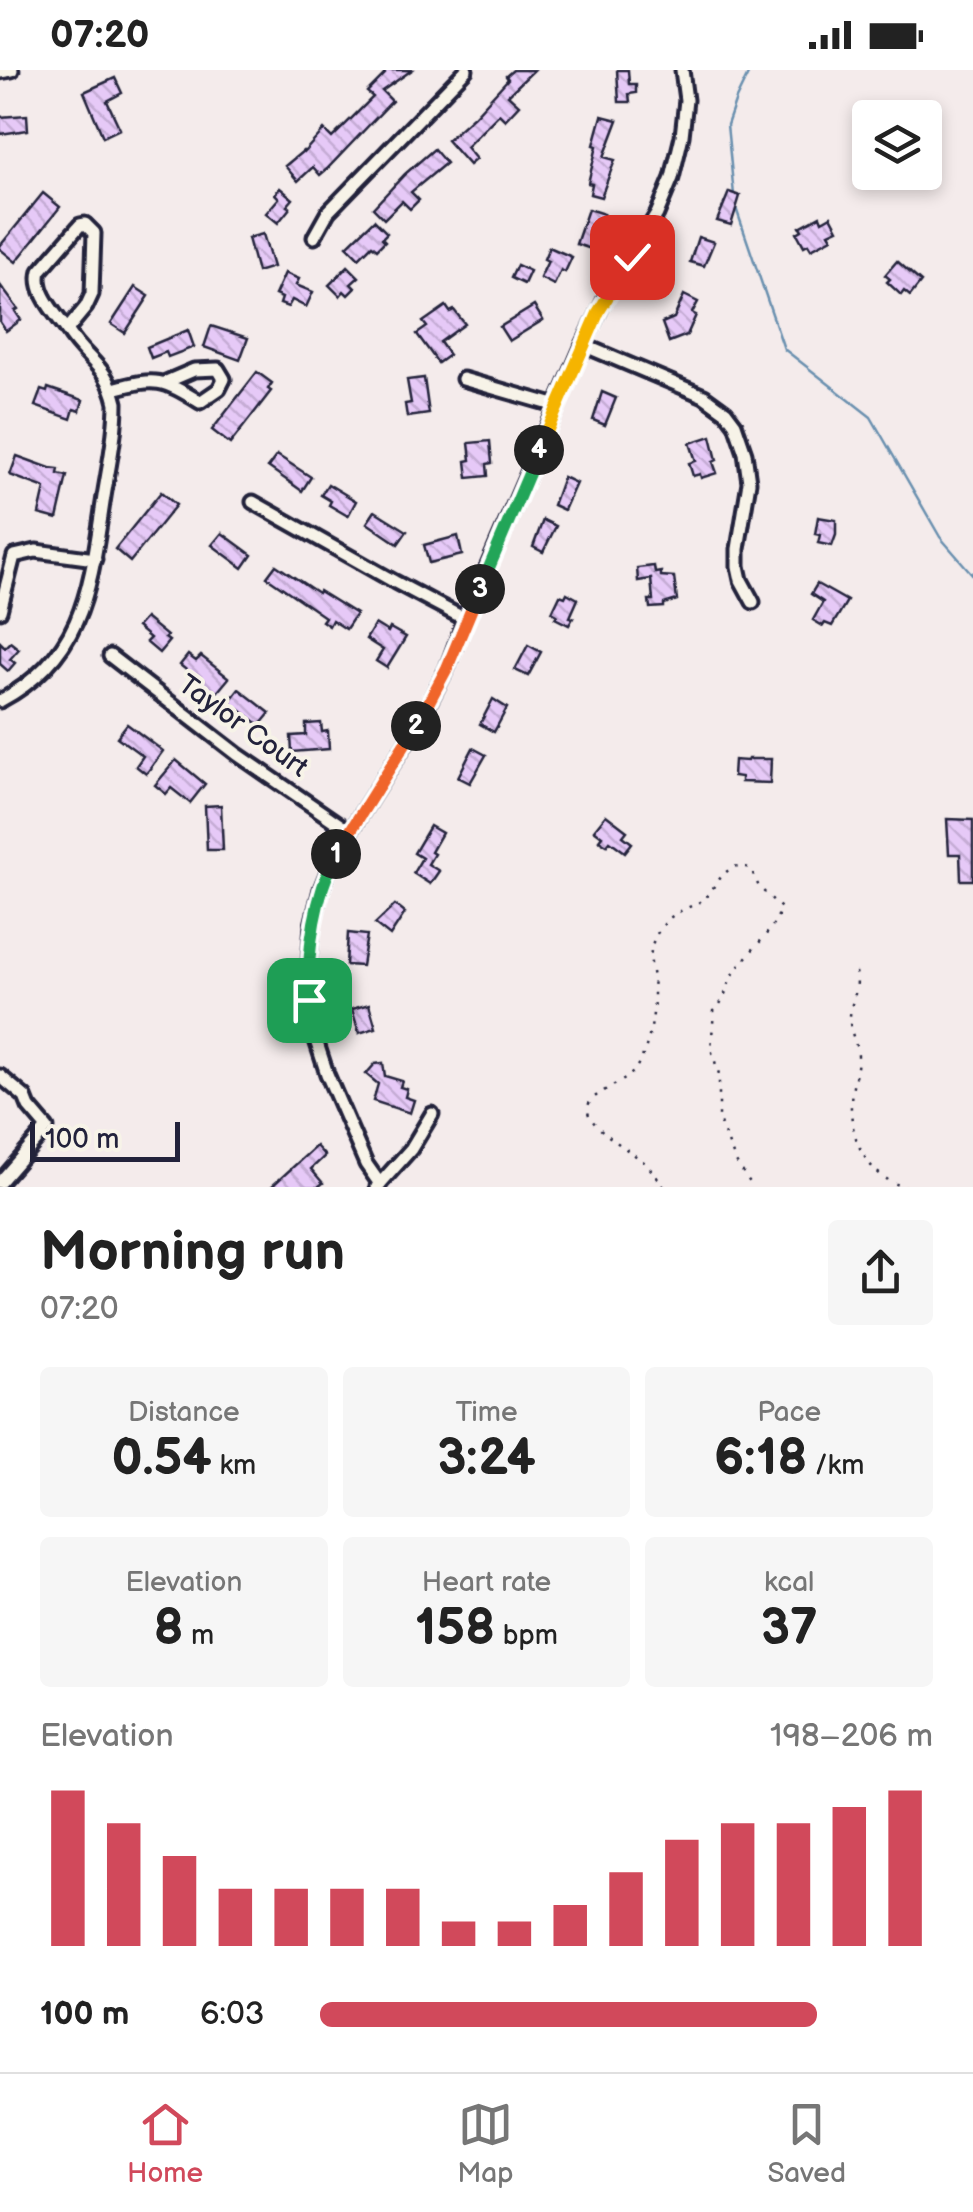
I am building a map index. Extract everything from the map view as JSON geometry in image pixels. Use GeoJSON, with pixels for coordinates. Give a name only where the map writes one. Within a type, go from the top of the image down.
{"type":"FeatureCollection","features":[{"type":"Feature","properties":{"kind":"street"},"geometry":{"type":"LineString","coordinates":[[0,72],[12,70]]}},
{"type":"Feature","properties":{"kind":"street"},"geometry":{"type":"LineString","coordinates":[[314,238],[328,212],[466,70]]}},
{"type":"Feature","properties":{"kind":"street"},"geometry":{"type":"LineString","coordinates":[[432,1114],[411,1149],[379,1186],[327,1074],[314,1034],[308,975],[312,925],[334,857],[419,722],[447,668],[583,344],[672,178],[685,104],[682,70]]}},
{"type":"Feature","properties":{"kind":"street"},"geometry":{"type":"LineString","coordinates":[[0,701],[37,674],[72,633],[84,608],[94,559],[116,403],[107,376],[67,330],[37,278],[80,224],[85,224],[94,233],[92,294],[67,330]]}},
{"type":"Feature","properties":{"kind":"street"},"geometry":{"type":"LineString","coordinates":[[583,344],[704,396],[735,424],[749,482],[738,566],[753,602]]}},
{"type":"Feature","properties":{"kind":"street"},"geometry":{"type":"LineString","coordinates":[[463,379],[557,406]]}},
{"type":"Feature","properties":{"kind":"street"},"geometry":{"type":"LineString","coordinates":[[113,390],[142,381],[166,382]]}},
{"type":"Feature","properties":{"kind":"street"},"geometry":{"type":"LineString","coordinates":[[254,502],[466,619]]}},
{"type":"Feature","properties":{"kind":"street"},"geometry":{"type":"LineString","coordinates":[[0,554],[14,556],[36,551],[94,559]]}},
{"type":"Feature","properties":{"kind":"street"},"geometry":{"type":"LineString","coordinates":[[0,611],[14,556]]}},
{"type":"Feature","properties":{"kind":"street","name":"Taylor Court"},"geometry":{"type":"LineString","coordinates":[[110,656],[237,754],[349,831]]}},
{"type":"Feature","properties":{"kind":"street"},"geometry":{"type":"LineString","coordinates":[[0,1076],[25,1097],[47,1128],[0,1182]]}},
{"type":"Feature","properties":{"kind":"path"},"geometry":{"type":"LineString","coordinates":[[664,1187],[643,1162],[600,1128],[588,1115],[587,1107],[590,1100],[626,1079],[640,1063],[650,1034],[653,942],[664,924],[674,914],[703,901],[725,873],[744,865],[751,868],[759,887],[781,908],[771,930],[735,972],[714,1012],[711,1048],[718,1074],[719,1121],[736,1162],[752,1187]]}},
{"type":"Feature","properties":{"kind":"path"},"geometry":{"type":"LineString","coordinates":[[856,972],[859,984],[850,1016],[858,1051],[850,1099],[852,1123],[856,1138],[878,1175],[906,1187]]}},
{"type":"Feature","properties":{"kind":"building"},"geometry":{"type":"Polygon","coordinates":[[[382,70],[412,70],[382,91],[392,101],[327,169],[320,175],[313,167],[298,181],[285,166],[324,130],[332,138],[373,97],[367,92],[385,74],[382,70]]]}},
{"type":"Feature","properties":{"kind":"building"},"geometry":{"type":"Polygon","coordinates":[[[513,70],[534,70],[508,95],[519,105],[505,120],[499,114],[466,147],[476,159],[469,165],[447,140],[474,116],[513,70]]]}},
{"type":"Feature","properties":{"kind":"building"},"geometry":{"type":"Polygon","coordinates":[[[617,70],[628,70],[629,84],[636,84],[636,93],[629,94],[630,102],[619,102],[617,70]]]}},
{"type":"Feature","properties":{"kind":"building"},"geometry":{"type":"Polygon","coordinates":[[[115,78],[122,93],[107,101],[120,129],[103,137],[84,92],[115,78]]]}},
{"type":"Feature","properties":{"kind":"building"},"geometry":{"type":"Polygon","coordinates":[[[27,115],[28,130],[0,134],[0,117],[27,115]]]}},
{"type":"Feature","properties":{"kind":"building"},"geometry":{"type":"Polygon","coordinates":[[[602,116],[618,120],[604,157],[615,160],[601,197],[590,194],[592,184],[588,183],[602,116]]]}},
{"type":"Feature","properties":{"kind":"building"},"geometry":{"type":"Polygon","coordinates":[[[434,149],[446,163],[411,192],[419,200],[410,209],[402,201],[384,219],[373,208],[434,149]]]}},
{"type":"Feature","properties":{"kind":"building"},"geometry":{"type":"Polygon","coordinates":[[[280,188],[293,199],[278,223],[266,213],[279,198],[275,194],[280,188]]]}},
{"type":"Feature","properties":{"kind":"building"},"geometry":{"type":"Polygon","coordinates":[[[729,192],[740,196],[731,225],[717,221],[729,192]]]}},
{"type":"Feature","properties":{"kind":"building"},"geometry":{"type":"Polygon","coordinates":[[[43,193],[60,207],[16,262],[0,246],[43,193]]]}},
{"type":"Feature","properties":{"kind":"building"},"geometry":{"type":"Polygon","coordinates":[[[588,209],[604,214],[591,249],[576,244],[588,209]]]}},
{"type":"Feature","properties":{"kind":"building"},"geometry":{"type":"Polygon","coordinates":[[[820,216],[822,221],[831,216],[838,229],[829,233],[832,238],[811,249],[808,244],[804,246],[797,233],[802,230],[800,227],[820,216]]]}},
{"type":"Feature","properties":{"kind":"building"},"geometry":{"type":"Polygon","coordinates":[[[374,220],[387,233],[382,238],[385,241],[377,249],[372,245],[359,258],[347,246],[374,220]]]}},
{"type":"Feature","properties":{"kind":"building"},"geometry":{"type":"Polygon","coordinates":[[[263,234],[273,267],[257,272],[248,238],[263,234]]]}},
{"type":"Feature","properties":{"kind":"building"},"geometry":{"type":"Polygon","coordinates":[[[698,237],[714,242],[704,266],[690,262],[698,237]]]}},
{"type":"Feature","properties":{"kind":"building"},"geometry":{"type":"Polygon","coordinates":[[[549,247],[572,257],[554,285],[540,278],[549,247]]]}},
{"type":"Feature","properties":{"kind":"building"},"geometry":{"type":"Polygon","coordinates":[[[897,261],[921,282],[910,296],[904,291],[901,295],[887,282],[890,279],[885,275],[897,261]]]}},
{"type":"Feature","properties":{"kind":"building"},"geometry":{"type":"Polygon","coordinates":[[[517,265],[530,271],[524,284],[511,278],[517,265]]]}},
{"type":"Feature","properties":{"kind":"building"},"geometry":{"type":"Polygon","coordinates":[[[348,266],[359,277],[351,284],[355,288],[348,295],[344,291],[340,296],[329,285],[348,266]]]}},
{"type":"Feature","properties":{"kind":"building"},"geometry":{"type":"Polygon","coordinates":[[[285,273],[299,279],[296,285],[313,292],[306,307],[292,300],[288,307],[280,304],[282,298],[275,295],[285,273]]]}},
{"type":"Feature","properties":{"kind":"building"},"geometry":{"type":"Polygon","coordinates":[[[0,285],[18,309],[15,311],[21,320],[6,331],[0,322],[0,285]]]}},
{"type":"Feature","properties":{"kind":"building"},"geometry":{"type":"Polygon","coordinates":[[[135,287],[149,296],[125,333],[111,324],[135,287]]]}},
{"type":"Feature","properties":{"kind":"building"},"geometry":{"type":"Polygon","coordinates":[[[684,295],[698,302],[692,313],[696,315],[687,335],[669,342],[662,323],[674,318],[684,295]]]}},
{"type":"Feature","properties":{"kind":"building"},"geometry":{"type":"Polygon","coordinates":[[[446,306],[465,324],[440,342],[449,355],[438,363],[417,334],[427,327],[423,322],[446,306]]]}},
{"type":"Feature","properties":{"kind":"building"},"geometry":{"type":"Polygon","coordinates":[[[534,306],[543,320],[509,341],[500,327],[534,306]]]}},
{"type":"Feature","properties":{"kind":"building"},"geometry":{"type":"Polygon","coordinates":[[[211,326],[248,338],[240,360],[204,347],[211,326]]]}},
{"type":"Feature","properties":{"kind":"building"},"geometry":{"type":"Polygon","coordinates":[[[188,330],[194,347],[168,357],[166,352],[151,358],[147,347],[188,330]]]}},
{"type":"Feature","properties":{"kind":"building"},"geometry":{"type":"Polygon","coordinates":[[[257,372],[272,383],[268,389],[271,391],[230,444],[212,430],[257,372]]]}},
{"type":"Feature","properties":{"kind":"building"},"geometry":{"type":"Polygon","coordinates":[[[424,378],[429,414],[407,417],[405,404],[411,403],[407,380],[424,378]]]}},
{"type":"Feature","properties":{"kind":"building"},"geometry":{"type":"Polygon","coordinates":[[[48,388],[83,400],[80,411],[74,409],[71,419],[35,406],[41,390],[47,392],[48,388]]]}},
{"type":"Feature","properties":{"kind":"building"},"geometry":{"type":"Polygon","coordinates":[[[602,392],[616,398],[605,425],[593,420],[602,392]]]}},
{"type":"Feature","properties":{"kind":"building"},"geometry":{"type":"Polygon","coordinates":[[[711,436],[717,473],[693,476],[689,463],[696,461],[690,443],[711,436]]]}},
{"type":"Feature","properties":{"kind":"building"},"geometry":{"type":"Polygon","coordinates":[[[490,441],[492,463],[487,464],[488,476],[468,478],[469,443],[490,441]]]}},
{"type":"Feature","properties":{"kind":"building"},"geometry":{"type":"Polygon","coordinates":[[[277,455],[311,477],[302,491],[268,467],[277,455]]]}},
{"type":"Feature","properties":{"kind":"building"},"geometry":{"type":"Polygon","coordinates":[[[17,456],[59,469],[58,474],[67,476],[57,519],[39,514],[45,488],[10,475],[17,456]]]}},
{"type":"Feature","properties":{"kind":"building"},"geometry":{"type":"Polygon","coordinates":[[[563,477],[576,483],[564,510],[553,505],[563,477]]]}},
{"type":"Feature","properties":{"kind":"building"},"geometry":{"type":"Polygon","coordinates":[[[328,484],[356,501],[348,516],[321,495],[328,484]]]}},
{"type":"Feature","properties":{"kind":"building"},"geometry":{"type":"Polygon","coordinates":[[[161,492],[176,505],[130,562],[115,549],[161,492]]]}},
{"type":"Feature","properties":{"kind":"building"},"geometry":{"type":"Polygon","coordinates":[[[375,511],[407,531],[398,544],[367,523],[375,511]]]}},
{"type":"Feature","properties":{"kind":"building"},"geometry":{"type":"Polygon","coordinates":[[[818,517],[836,520],[832,546],[818,543],[818,517]]]}},
{"type":"Feature","properties":{"kind":"building"},"geometry":{"type":"Polygon","coordinates":[[[543,520],[556,526],[543,552],[533,547],[543,520]]]}},
{"type":"Feature","properties":{"kind":"building"},"geometry":{"type":"Polygon","coordinates":[[[222,533],[252,555],[243,568],[212,545],[222,533]]]}},
{"type":"Feature","properties":{"kind":"building"},"geometry":{"type":"Polygon","coordinates":[[[458,536],[462,555],[429,563],[424,545],[458,536]]]}},
{"type":"Feature","properties":{"kind":"building"},"geometry":{"type":"Polygon","coordinates":[[[276,565],[356,614],[346,629],[332,620],[329,626],[322,621],[325,617],[267,577],[276,565]]]}},
{"type":"Feature","properties":{"kind":"building"},"geometry":{"type":"Polygon","coordinates":[[[654,566],[655,573],[674,577],[677,600],[664,607],[650,608],[651,579],[638,581],[637,568],[654,566]]]}},
{"type":"Feature","properties":{"kind":"building"},"geometry":{"type":"Polygon","coordinates":[[[817,584],[847,601],[832,626],[813,620],[823,602],[811,594],[817,584]]]}},
{"type":"Feature","properties":{"kind":"building"},"geometry":{"type":"Polygon","coordinates":[[[567,593],[578,599],[569,625],[552,612],[560,595],[565,597],[567,593]]]}},
{"type":"Feature","properties":{"kind":"building"},"geometry":{"type":"Polygon","coordinates":[[[145,618],[169,641],[159,653],[137,627],[145,618]]]}},
{"type":"Feature","properties":{"kind":"building"},"geometry":{"type":"Polygon","coordinates":[[[375,624],[406,637],[387,668],[376,661],[383,650],[366,639],[375,624]]]}},
{"type":"Feature","properties":{"kind":"building"},"geometry":{"type":"Polygon","coordinates":[[[0,642],[5,647],[10,642],[19,649],[10,659],[15,663],[8,671],[0,664],[0,642]]]}},
{"type":"Feature","properties":{"kind":"building"},"geometry":{"type":"Polygon","coordinates":[[[528,645],[541,652],[528,676],[515,670],[528,645]]]}},
{"type":"Feature","properties":{"kind":"building"},"geometry":{"type":"Polygon","coordinates":[[[188,655],[196,661],[201,656],[229,678],[214,696],[180,665],[188,655]]]}},
{"type":"Feature","properties":{"kind":"building"},"geometry":{"type":"Polygon","coordinates":[[[239,689],[270,713],[260,725],[229,702],[239,689]]]}},
{"type":"Feature","properties":{"kind":"building"},"geometry":{"type":"Polygon","coordinates":[[[493,699],[507,708],[494,732],[480,724],[493,699]]]}},
{"type":"Feature","properties":{"kind":"building"},"geometry":{"type":"Polygon","coordinates":[[[321,723],[322,732],[328,731],[329,749],[292,752],[291,736],[306,735],[306,724],[321,723]]]}},
{"type":"Feature","properties":{"kind":"building"},"geometry":{"type":"Polygon","coordinates":[[[127,724],[163,751],[146,774],[136,766],[143,756],[117,737],[127,724]]]}},
{"type":"Feature","properties":{"kind":"building"},"geometry":{"type":"Polygon","coordinates":[[[473,748],[486,755],[470,783],[458,777],[473,748]]]}},
{"type":"Feature","properties":{"kind":"building"},"geometry":{"type":"Polygon","coordinates":[[[771,759],[770,783],[741,782],[741,777],[733,776],[734,760],[771,759]]]}},
{"type":"Feature","properties":{"kind":"building"},"geometry":{"type":"Polygon","coordinates":[[[176,760],[205,784],[190,803],[171,788],[166,794],[155,785],[176,760]]]}},
{"type":"Feature","properties":{"kind":"building"},"geometry":{"type":"Polygon","coordinates":[[[221,805],[223,850],[207,850],[205,806],[221,805]]]}},
{"type":"Feature","properties":{"kind":"building"},"geometry":{"type":"Polygon","coordinates":[[[606,815],[627,831],[623,836],[632,843],[625,852],[610,841],[607,845],[599,840],[602,836],[594,830],[606,815]]]}},
{"type":"Feature","properties":{"kind":"building"},"geometry":{"type":"Polygon","coordinates":[[[947,819],[973,820],[973,880],[961,880],[960,854],[949,854],[947,819]]]}},
{"type":"Feature","properties":{"kind":"building"},"geometry":{"type":"Polygon","coordinates":[[[430,826],[442,833],[428,864],[439,871],[430,884],[413,873],[422,858],[414,853],[430,826]]]}},
{"type":"Feature","properties":{"kind":"building"},"geometry":{"type":"Polygon","coordinates":[[[395,905],[405,913],[390,936],[375,924],[395,905]]]}},
{"type":"Feature","properties":{"kind":"building"},"geometry":{"type":"Polygon","coordinates":[[[348,933],[367,935],[362,966],[346,965],[348,933]]]}},
{"type":"Feature","properties":{"kind":"building"},"geometry":{"type":"Polygon","coordinates":[[[369,1004],[376,1028],[359,1033],[352,1009],[369,1004]]]}},
{"type":"Feature","properties":{"kind":"building"},"geometry":{"type":"Polygon","coordinates":[[[383,1063],[385,1076],[402,1081],[400,1087],[407,1089],[405,1097],[414,1100],[410,1113],[373,1101],[378,1084],[366,1074],[375,1064],[383,1063]]]}},
{"type":"Feature","properties":{"kind":"building"},"geometry":{"type":"Polygon","coordinates":[[[316,1146],[325,1156],[311,1169],[323,1183],[318,1187],[271,1187],[316,1146]]]}},
{"type":"Feature","properties":{"kind":"waterway"},"geometry":{"type":"LineString","coordinates":[[734,195],[727,125],[750,70]]}},
{"type":"Feature","properties":{"kind":"waterway"},"geometry":{"type":"LineString","coordinates":[[736,208],[784,349],[871,417],[940,537],[973,575]]}},
{"type":"Feature","properties":{"kind":"route"},"geometry":{"type":"LineString","coordinates":[[309,1000],[312,925],[334,857],[419,722],[447,668],[583,344],[632,257]]}}]}
